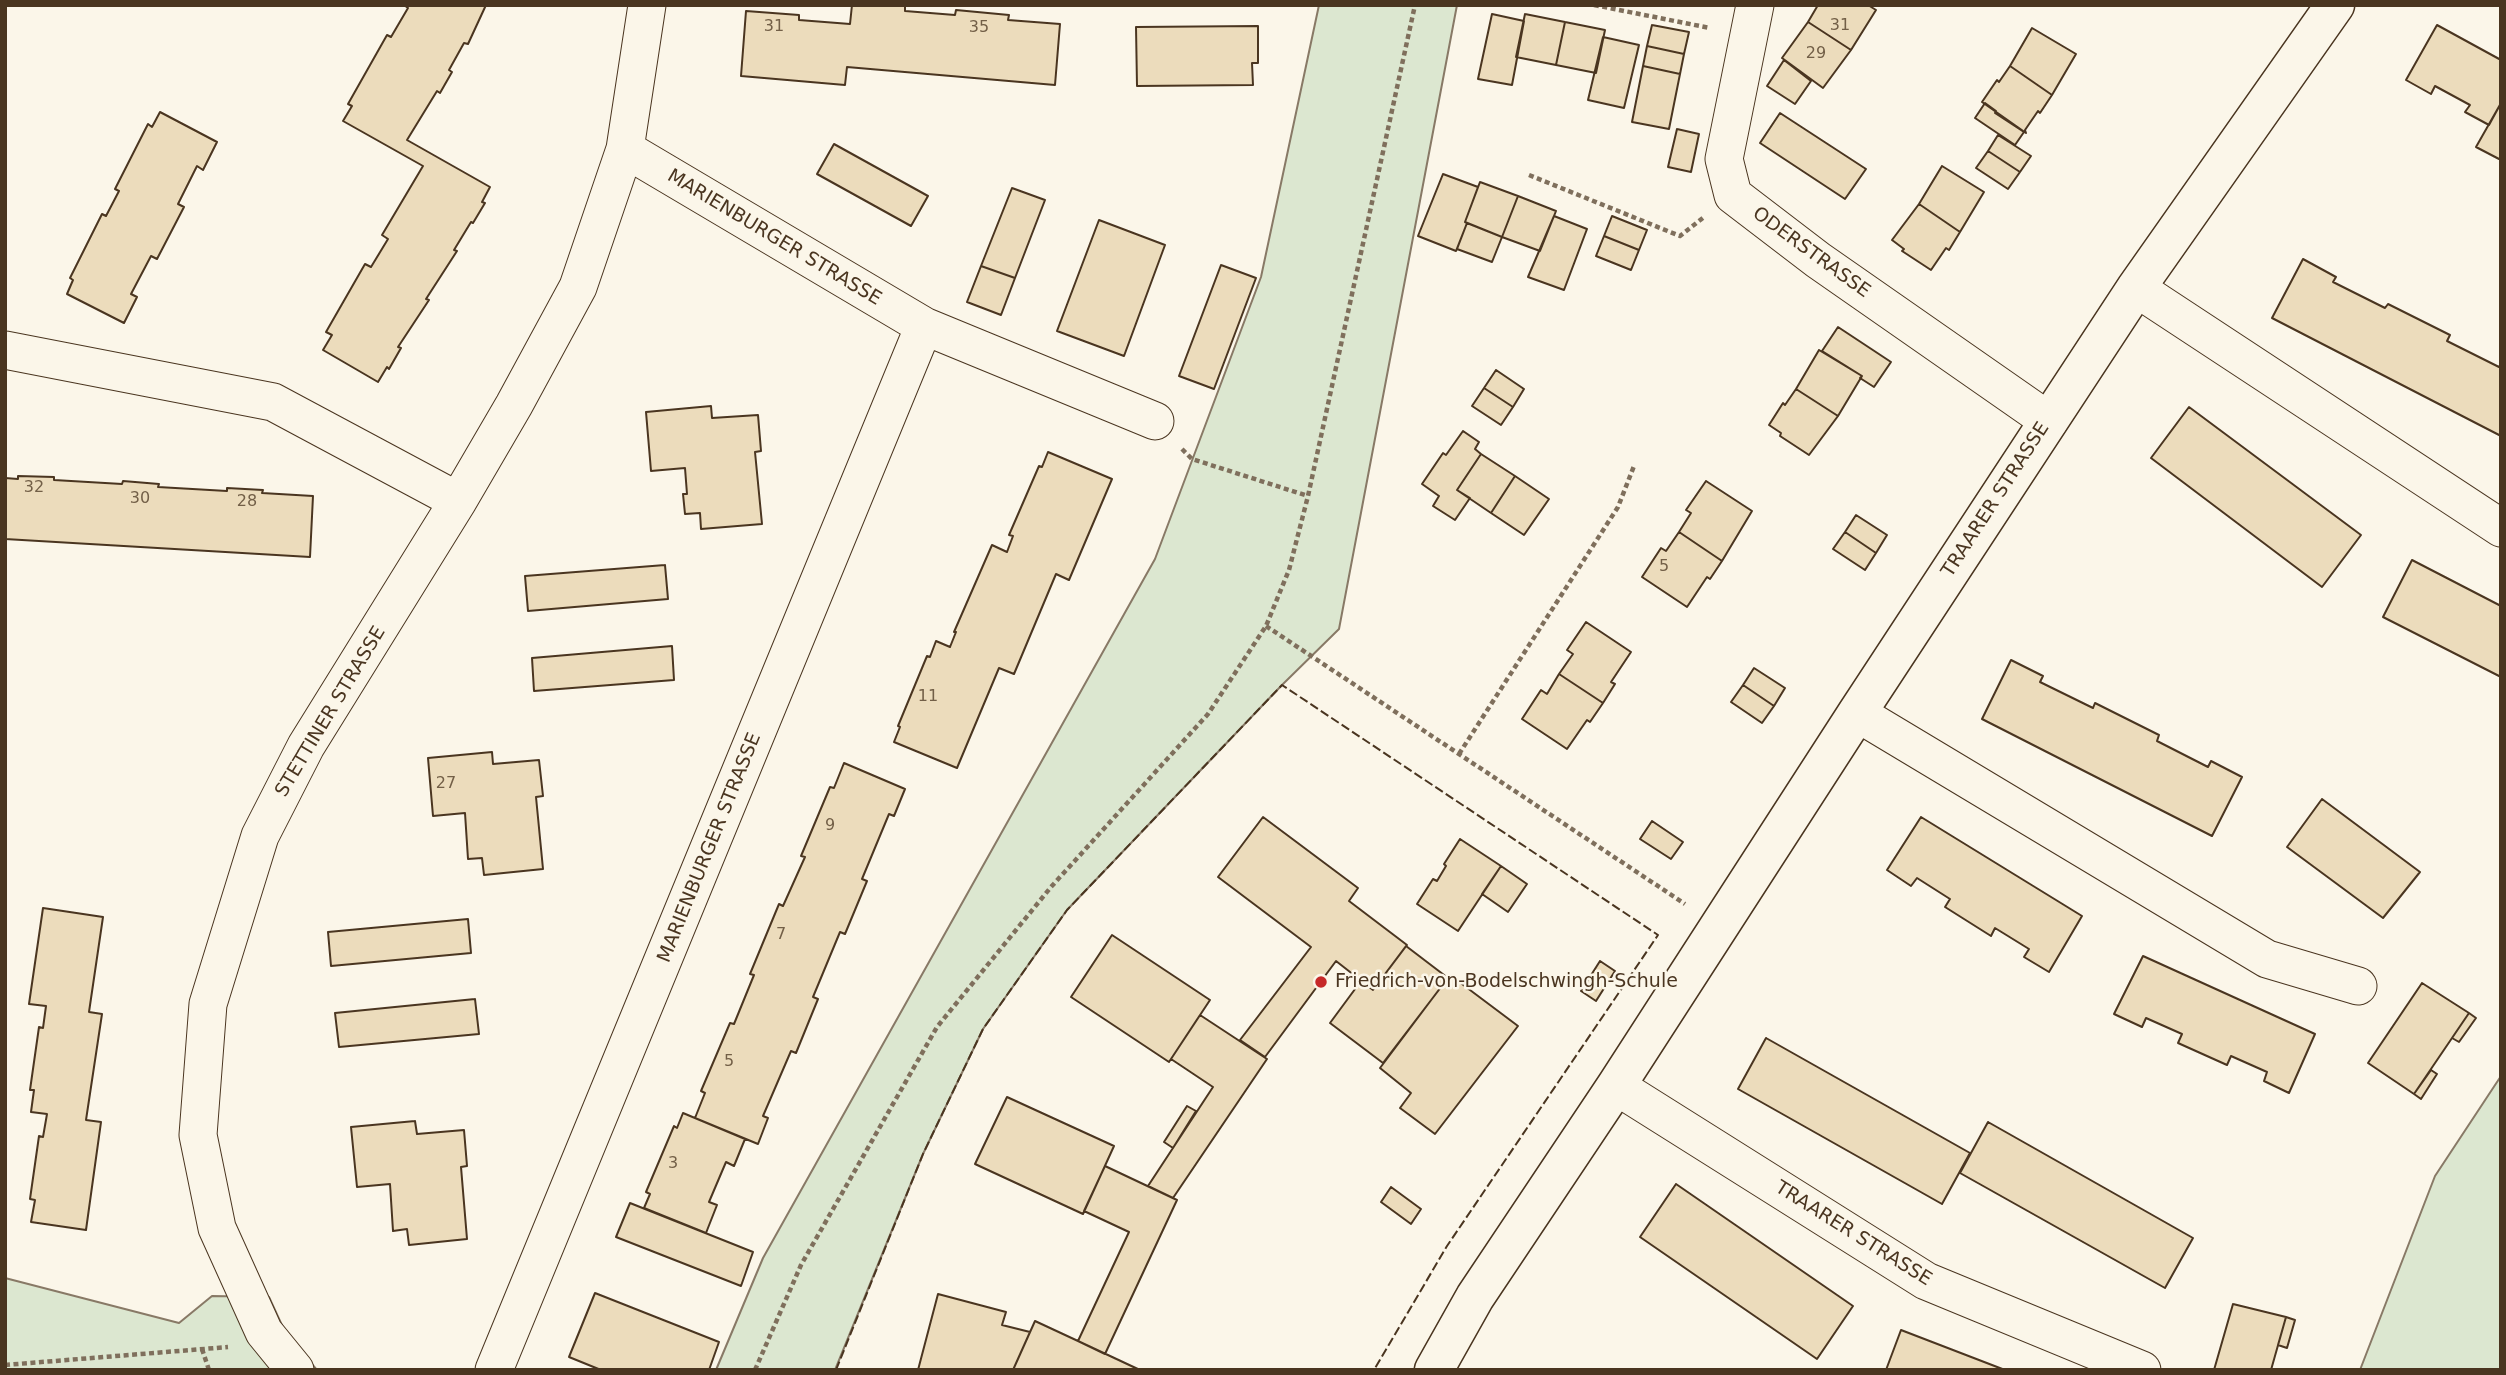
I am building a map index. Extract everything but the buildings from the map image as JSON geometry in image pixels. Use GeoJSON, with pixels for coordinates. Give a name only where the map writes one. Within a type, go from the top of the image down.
{"type":"FeatureCollection","features":[{"type":"Feature","properties":{"kind":"street","name":"STETTINER STRASSE"},"geometry":{"type":"LineString","coordinates":[[295,1370],[264,1332],[217,1228],[198,1135],[208,1004],[260,836],[306,746],[458,501],[578,287],[625,149],[647,5]]}},
{"type":"Feature","properties":{"kind":"street","name":"TRAARER STRASSE"},"geometry":{"type":"LineString","coordinates":[[1434,1370],[1475,1297],[1616,1086],[2136,288],[2335,5]]}},
{"type":"Feature","properties":{"kind":"street","name":"ODERSTRASSE"},"geometry":{"type":"LineString","coordinates":[[1752,21],[1724,159],[1733,195],[1818,260],[2049,421]]}},
{"type":"Feature","properties":{"kind":"street","name":"MARIENBURGER STRASSE"},"geometry":{"type":"LineString","coordinates":[[625,149],[924,326],[1155,421]]}},
{"type":"Feature","properties":{"kind":"street"},"geometry":{"type":"LineString","coordinates":[[2136,288],[2501,528]]}},
{"type":"Feature","properties":{"kind":"street","name":"MARIENBURGER STRASSE"},"geometry":{"type":"LineString","coordinates":[[494,1370],[924,326]]}},
{"type":"Feature","properties":{"kind":"street"},"geometry":{"type":"LineString","coordinates":[[5,351],[273,402],[458,501]]}},
{"type":"Feature","properties":{"kind":"street"},"geometry":{"type":"LineString","coordinates":[[1857,713],[2267,959],[2358,986]]}},
{"type":"Feature","properties":{"kind":"street","name":"TRAARER STRASSE"},"geometry":{"type":"LineString","coordinates":[[1616,1086],[1926,1281],[2142,1370]]}},
{"type":"Feature","properties":{"kind":"path"},"geometry":{"type":"LineString","coordinates":[[755,1370],[801,1265],[937,1027],[1051,887],[1208,714],[1266,626],[1289,570],[1308,496],[1415,5]]}},
{"type":"Feature","properties":{"kind":"path"},"geometry":{"type":"LineString","coordinates":[[1594,5],[1752,21]]}},
{"type":"Feature","properties":{"kind":"path"},"geometry":{"type":"LineString","coordinates":[[1529,175],[1680,236],[1733,195]]}},
{"type":"Feature","properties":{"kind":"path"},"geometry":{"type":"LineString","coordinates":[[1155,421],[1192,459],[1308,496]]}},
{"type":"Feature","properties":{"kind":"path"},"geometry":{"type":"LineString","coordinates":[[1459,754],[1618,507],[1634,466]]}},
{"type":"Feature","properties":{"kind":"path"},"geometry":{"type":"LineString","coordinates":[[1266,626],[1719,927]]}},
{"type":"Feature","properties":{"kind":"path"},"geometry":{"type":"LineString","coordinates":[[5,1365],[230,1347],[264,1332]]}},
{"type":"Feature","properties":{"kind":"path"},"geometry":{"type":"LineString","coordinates":[[202,1349],[209,1370]]}},
{"type":"Feature","properties":{"kind":"green space"},"geometry":{"type":"Polygon","coordinates":[[[1319,5],[1457,5],[1339,629],[1067,910],[983,1029],[923,1154],[835,1370],[716,1370],[763,1258],[1155,559],[1261,277],[1319,5]]]}},
{"type":"Feature","properties":{"kind":"green space"},"geometry":{"type":"Polygon","coordinates":[[[2501,1076],[2501,1370],[2360,1370],[2435,1176],[2501,1076]]]}},
{"type":"Feature","properties":{"kind":"green space"},"geometry":{"type":"Polygon","coordinates":[[[5,1278],[179,1323],[212,1296],[269,1297],[286,1334],[317,1370],[5,1370],[5,1278]]]}},
{"type":"Feature","properties":{"kind":"fence"},"geometry":{"type":"LineString","coordinates":[[836,1370],[923,1154],[983,1029],[1067,910],[1282,685],[1658,935],[1447,1246],[1374,1370]]}},
{"type":"Feature","properties":{"kind":"place","name":"Friedrich-von-Bodelschwingh-Schule"},"geometry":{"type":"Point","coordinates":[1321,982]}}]}
